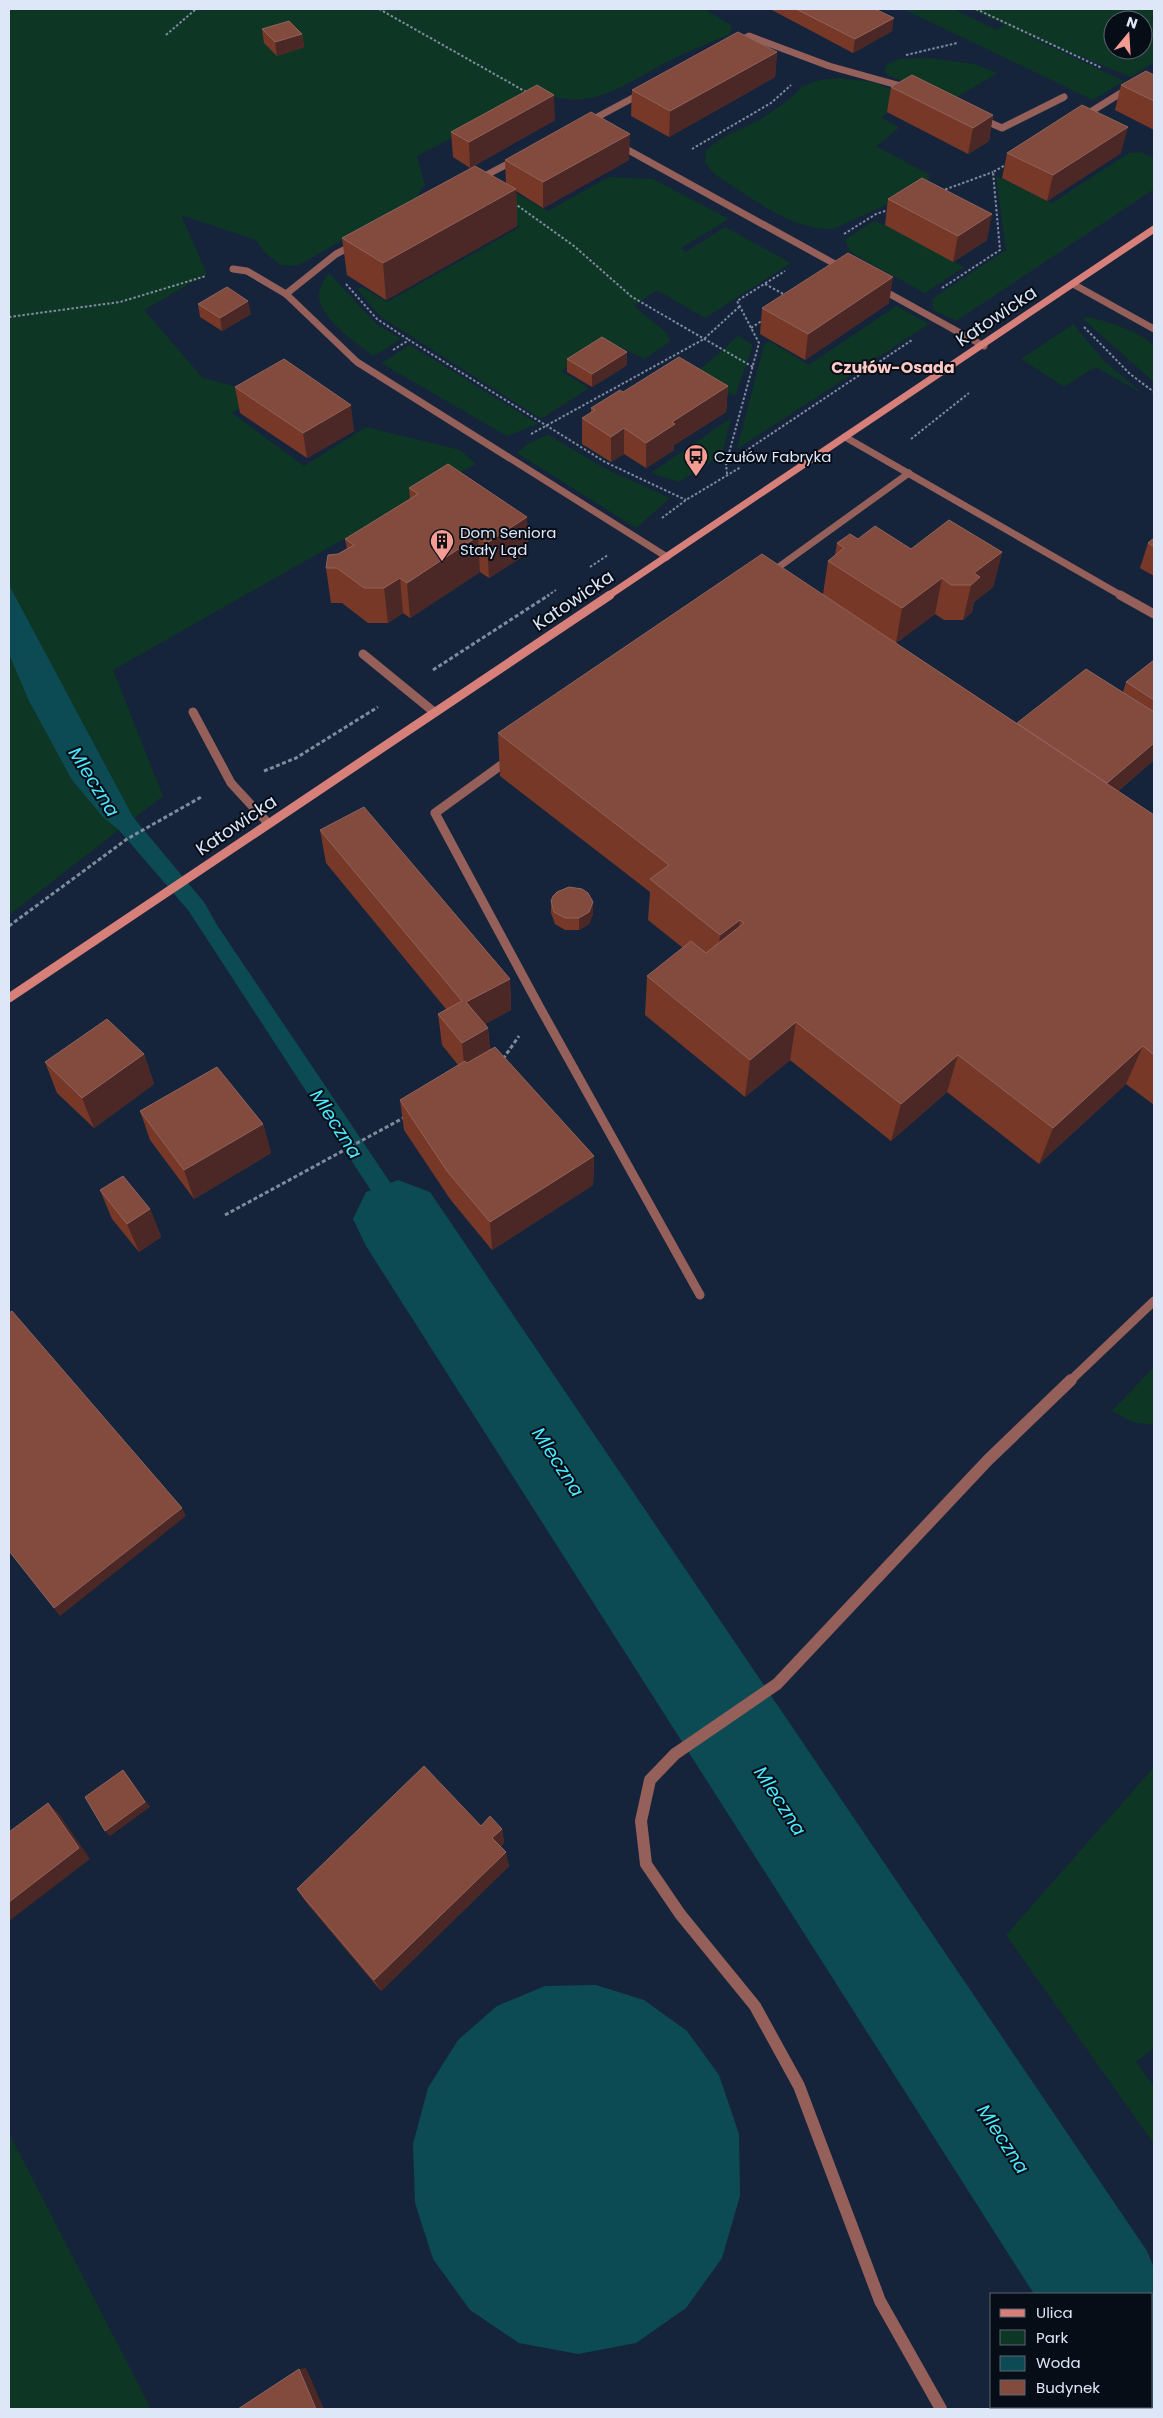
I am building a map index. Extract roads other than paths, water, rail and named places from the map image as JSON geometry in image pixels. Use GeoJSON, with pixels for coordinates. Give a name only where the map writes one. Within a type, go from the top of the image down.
{"type":"FeatureCollection","features":[{"type":"Feature","properties":{"kind":"main road","name":"Katowicka"},"geometry":{"type":"LineString","coordinates":[[9,998],[223,852],[984,346],[1154,229]]}},
{"type":"Feature","properties":{"kind":"street"},"geometry":{"type":"LineString","coordinates":[[732,45],[749,36],[829,66],[920,93]]}},
{"type":"Feature","properties":{"kind":"street"},"geometry":{"type":"LineString","coordinates":[[1092,111],[1136,84]]}},
{"type":"Feature","properties":{"kind":"street"},"geometry":{"type":"LineString","coordinates":[[591,130],[583,125],[653,87]]}},
{"type":"Feature","properties":{"kind":"street"},"geometry":{"type":"LineString","coordinates":[[975,116],[1002,128],[1064,97]]}},
{"type":"Feature","properties":{"kind":"street"},"geometry":{"type":"LineString","coordinates":[[614,142],[853,274]]}},
{"type":"Feature","properties":{"kind":"street"},"geometry":{"type":"LineString","coordinates":[[470,184],[522,157]]}},
{"type":"Feature","properties":{"kind":"street"},"geometry":{"type":"LineString","coordinates":[[286,294],[336,254],[361,241]]}},
{"type":"Feature","properties":{"kind":"street"},"geometry":{"type":"LineString","coordinates":[[233,269],[247,271],[286,294],[357,362],[667,557]]}},
{"type":"Feature","properties":{"kind":"street"},"geometry":{"type":"LineString","coordinates":[[870,284],[984,346]]}},
{"type":"Feature","properties":{"kind":"street"},"geometry":{"type":"LineString","coordinates":[[1073,284],[1154,329]]}},
{"type":"Feature","properties":{"kind":"street"},"geometry":{"type":"LineString","coordinates":[[845,437],[1154,614]]}},
{"type":"Feature","properties":{"kind":"street"},"geometry":{"type":"LineString","coordinates":[[764,577],[909,473]]}},
{"type":"Feature","properties":{"kind":"street"},"geometry":{"type":"LineString","coordinates":[[363,654],[434,712]]}},
{"type":"Feature","properties":{"kind":"street"},"geometry":{"type":"LineString","coordinates":[[193,712],[231,783],[268,823]]}},
{"type":"Feature","properties":{"kind":"street"},"geometry":{"type":"LineString","coordinates":[[523,750],[435,813],[539,1006],[700,1295]]}},
{"type":"Feature","properties":{"kind":"street"},"geometry":{"type":"LineString","coordinates":[[941,2409],[880,2301],[799,2086],[755,2006],[680,1914],[646,1864],[641,1821],[650,1780],[674,1754],[777,1684],[988,1460],[1154,1301]]}},
{"type":"Feature","properties":{"kind":"water"},"geometry":{"type":"Polygon","coordinates":[[[9,585],[133,817],[204,902],[217,925],[480,1316],[460,1327],[188,910],[118,829],[103,817],[72,780],[29,701],[9,654],[9,585]]]}},
{"type":"Feature","properties":{"kind":"water"},"geometry":{"type":"Polygon","coordinates":[[[596,1985],[644,2000],[687,2031],[719,2075],[739,2134],[740,2196],[722,2258],[686,2308],[636,2343],[578,2354],[519,2343],[470,2310],[433,2259],[415,2203],[413,2144],[428,2088],[458,2040],[497,2006],[545,1986],[596,1985]]]}},
{"type":"Feature","properties":{"kind":"waterway","name":"Mleczna"},"geometry":{"type":"LineString","coordinates":[[398,1219],[1103,2293]]}},
{"type":"Feature","properties":{"kind":"place","name":"Czułów Fabryka"},"geometry":{"type":"Point","coordinates":[696,477]}},
{"type":"Feature","properties":{"kind":"place","name":"Dom Seniora Stały Ląd"},"geometry":{"type":"Point","coordinates":[442,562]}},
{"type":"Feature","properties":{"kind":"district","name":"Czułów-Osada"},"geometry":{"type":"Point","coordinates":[893,367]}}]}
